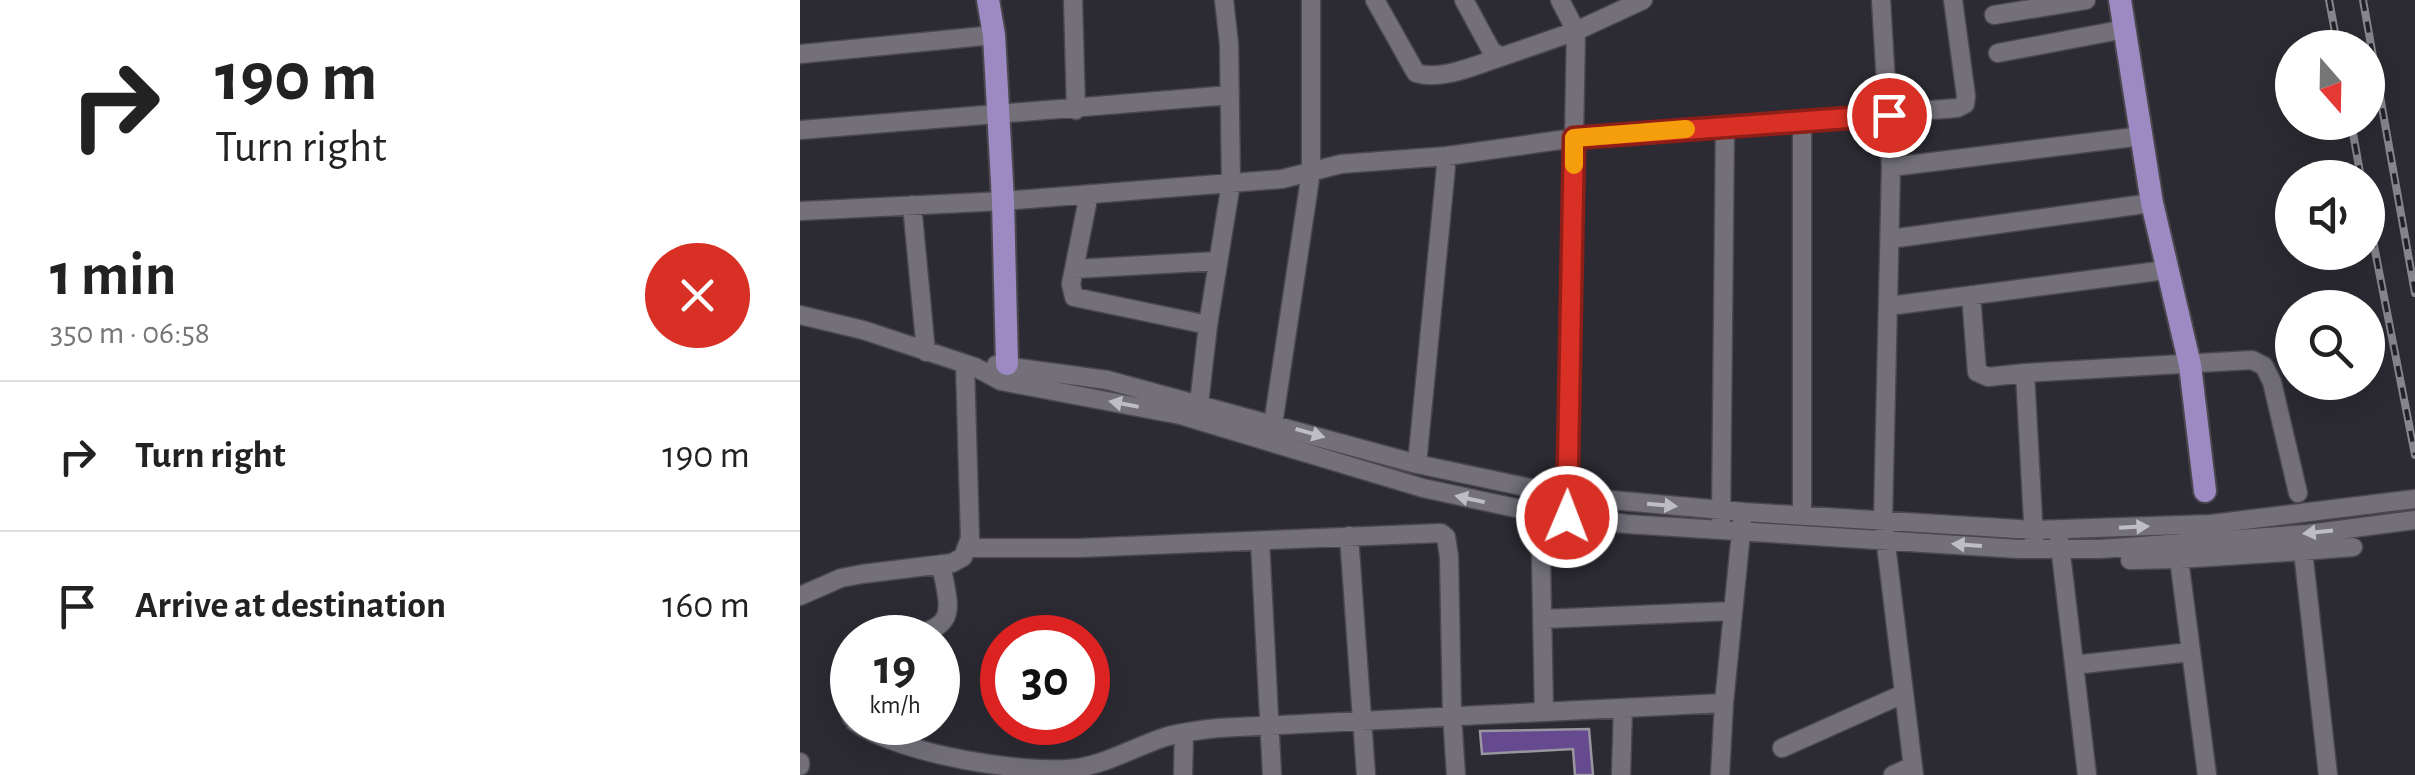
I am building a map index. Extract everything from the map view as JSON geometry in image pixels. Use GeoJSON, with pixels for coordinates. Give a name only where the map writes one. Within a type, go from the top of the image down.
{"type":"FeatureCollection","features":[{"type":"Feature","properties":{"kind":"main road"},"geometry":{"type":"LineString","coordinates":[[988,0],[994,35],[1003,201],[1007,364]]}},
{"type":"Feature","properties":{"kind":"main road"},"geometry":{"type":"LineString","coordinates":[[2120,0],[2152,203],[2190,365],[2205,491]]}},
{"type":"Feature","properties":{"kind":"street"},"geometry":{"type":"LineString","coordinates":[[1073,0],[1076,110]]}},
{"type":"Feature","properties":{"kind":"street"},"geometry":{"type":"LineString","coordinates":[[1199,404],[1231,183],[1224,0]]}},
{"type":"Feature","properties":{"kind":"street"},"geometry":{"type":"LineString","coordinates":[[1271,432],[1311,172],[1311,0]]}},
{"type":"Feature","properties":{"kind":"street"},"geometry":{"type":"LineString","coordinates":[[1374,0],[1416,73],[1439,75],[1576,31],[1643,0]]}},
{"type":"Feature","properties":{"kind":"street"},"geometry":{"type":"LineString","coordinates":[[1464,0],[1491,50],[1501,57]]}},
{"type":"Feature","properties":{"kind":"street"},"geometry":{"type":"LineString","coordinates":[[1560,0],[1576,31],[1567,517]]}},
{"type":"Feature","properties":{"kind":"street"},"geometry":{"type":"LineString","coordinates":[[1882,0],[1891,167],[1883,530],[1913,770],[1893,775]]}},
{"type":"Feature","properties":{"kind":"street"},"geometry":{"type":"LineString","coordinates":[[800,211],[1003,201],[1231,183],[1282,178],[1342,164],[1447,156],[1574,138],[1957,108],[1964,104],[1952,0]]}},
{"type":"Feature","properties":{"kind":"street"},"geometry":{"type":"LineString","coordinates":[[1994,15],[2040,4],[2086,0]]}},
{"type":"Feature","properties":{"kind":"street"},"geometry":{"type":"LineString","coordinates":[[2040,4],[2046,45]]}},
{"type":"Feature","properties":{"kind":"street"},"geometry":{"type":"LineString","coordinates":[[1998,53],[2125,30]]}},
{"type":"Feature","properties":{"kind":"street"},"geometry":{"type":"LineString","coordinates":[[800,54],[994,35]]}},
{"type":"Feature","properties":{"kind":"street"},"geometry":{"type":"LineString","coordinates":[[800,130],[1230,96]]}},
{"type":"Feature","properties":{"kind":"street"},"geometry":{"type":"LineString","coordinates":[[1802,120],[1802,516]]}},
{"type":"Feature","properties":{"kind":"street"},"geometry":{"type":"LineString","coordinates":[[1720,530],[1725,126]]}},
{"type":"Feature","properties":{"kind":"street"},"geometry":{"type":"LineString","coordinates":[[1891,167],[2142,136]]}},
{"type":"Feature","properties":{"kind":"street"},"geometry":{"type":"LineString","coordinates":[[1417,464],[1447,156]]}},
{"type":"Feature","properties":{"kind":"street"},"geometry":{"type":"LineString","coordinates":[[1089,194],[1071,284],[1074,296],[1208,325]]}},
{"type":"Feature","properties":{"kind":"street"},"geometry":{"type":"LineString","coordinates":[[1890,239],[2152,203]]}},
{"type":"Feature","properties":{"kind":"street"},"geometry":{"type":"LineString","coordinates":[[912,205],[926,352]]}},
{"type":"Feature","properties":{"kind":"street"},"geometry":{"type":"LineString","coordinates":[[1074,269],[1218,261]]}},
{"type":"Feature","properties":{"kind":"street"},"geometry":{"type":"LineString","coordinates":[[1888,306],[2166,270]]}},
{"type":"Feature","properties":{"kind":"street"},"geometry":{"type":"LineString","coordinates":[[1972,295],[1977,372],[1981,376],[2252,360],[2264,366],[2272,382],[2298,493]]}},
{"type":"Feature","properties":{"kind":"street"},"geometry":{"type":"LineString","coordinates":[[800,315],[862,330],[970,365],[1001,381],[1271,432],[1568,496],[1722,510],[1742,521],[2034,539],[2060,549],[2100,549],[2308,534],[2415,520]]}},
{"type":"Feature","properties":{"kind":"street"},"geometry":{"type":"LineString","coordinates":[[970,365],[1007,364],[1107,380],[1199,404],[1424,488],[1539,514],[1720,530],[1742,521],[1802,516],[1883,530]]}},
{"type":"Feature","properties":{"kind":"street"},"geometry":{"type":"LineString","coordinates":[[800,596],[841,578],[941,564],[964,557],[968,548],[970,365]]}},
{"type":"Feature","properties":{"kind":"street"},"geometry":{"type":"LineString","coordinates":[[2025,374],[2034,539]]}},
{"type":"Feature","properties":{"kind":"street"},"geometry":{"type":"LineString","coordinates":[[1542,491],[1539,514],[1544,711]]}},
{"type":"Feature","properties":{"kind":"street"},"geometry":{"type":"LineString","coordinates":[[2034,539],[2058,529],[2211,524],[2415,499]]}},
{"type":"Feature","properties":{"kind":"street"},"geometry":{"type":"LineString","coordinates":[[1720,775],[1742,521]]}},
{"type":"Feature","properties":{"kind":"street"},"geometry":{"type":"LineString","coordinates":[[2058,529],[2087,775]]}},
{"type":"Feature","properties":{"kind":"street"},"geometry":{"type":"LineString","coordinates":[[2098,529],[2100,549],[2106,559],[2179,559],[2353,546]]}},
{"type":"Feature","properties":{"kind":"street"},"geometry":{"type":"LineString","coordinates":[[968,548],[1079,548],[1434,532],[1446,537],[1456,775]]}},
{"type":"Feature","properties":{"kind":"street"},"geometry":{"type":"LineString","coordinates":[[1348,536],[1366,775]]}},
{"type":"Feature","properties":{"kind":"street"},"geometry":{"type":"LineString","coordinates":[[1260,541],[1272,775]]}},
{"type":"Feature","properties":{"kind":"street"},"geometry":{"type":"LineString","coordinates":[[2303,551],[2328,775]]}},
{"type":"Feature","properties":{"kind":"street"},"geometry":{"type":"LineString","coordinates":[[2179,559],[2207,775]]}},
{"type":"Feature","properties":{"kind":"street"},"geometry":{"type":"LineString","coordinates":[[941,564],[948,615]]}},
{"type":"Feature","properties":{"kind":"street"},"geometry":{"type":"LineString","coordinates":[[1542,619],[1733,611]]}},
{"type":"Feature","properties":{"kind":"street"},"geometry":{"type":"LineString","coordinates":[[2074,665],[2190,652]]}},
{"type":"Feature","properties":{"kind":"street"},"geometry":{"type":"LineString","coordinates":[[1782,748],[1904,694]]}},
{"type":"Feature","properties":{"kind":"street"},"geometry":{"type":"LineString","coordinates":[[911,745],[998,772],[1041,772],[1079,768],[1184,733],[1452,714],[1724,703]]}},
{"type":"Feature","properties":{"kind":"street"},"geometry":{"type":"LineString","coordinates":[[1621,775],[1623,708]]}},
{"type":"Feature","properties":{"kind":"street"},"geometry":{"type":"LineString","coordinates":[[1184,733],[1184,775]]}},
{"type":"Feature","properties":{"kind":"building"},"geometry":{"type":"Polygon","coordinates":[[[1589,729],[1593,775],[1575,775],[1573,749],[1482,754],[1480,731],[1589,729]]]}},
{"type":"Feature","properties":{"kind":"railway"},"geometry":{"type":"LineString","coordinates":[[2329,0],[2335,30]]}},
{"type":"Feature","properties":{"kind":"railway"},"geometry":{"type":"LineString","coordinates":[[2363,0],[2415,293]]}},
{"type":"Feature","properties":{"kind":"railway"},"geometry":{"type":"LineString","coordinates":[[2354,140],[2358,160]]}},
{"type":"Feature","properties":{"kind":"railway"},"geometry":{"type":"LineString","coordinates":[[2379,270],[2415,455]]}},
{"type":"Feature","properties":{"kind":"slow traffic"},"geometry":{"type":"LineString","coordinates":[[1574,165],[1574,138],[1686,129]]}},
{"type":"Feature","properties":{"kind":"route"},"geometry":{"type":"LineString","coordinates":[[1567,517],[1574,138],[1889,115]]}}]}
